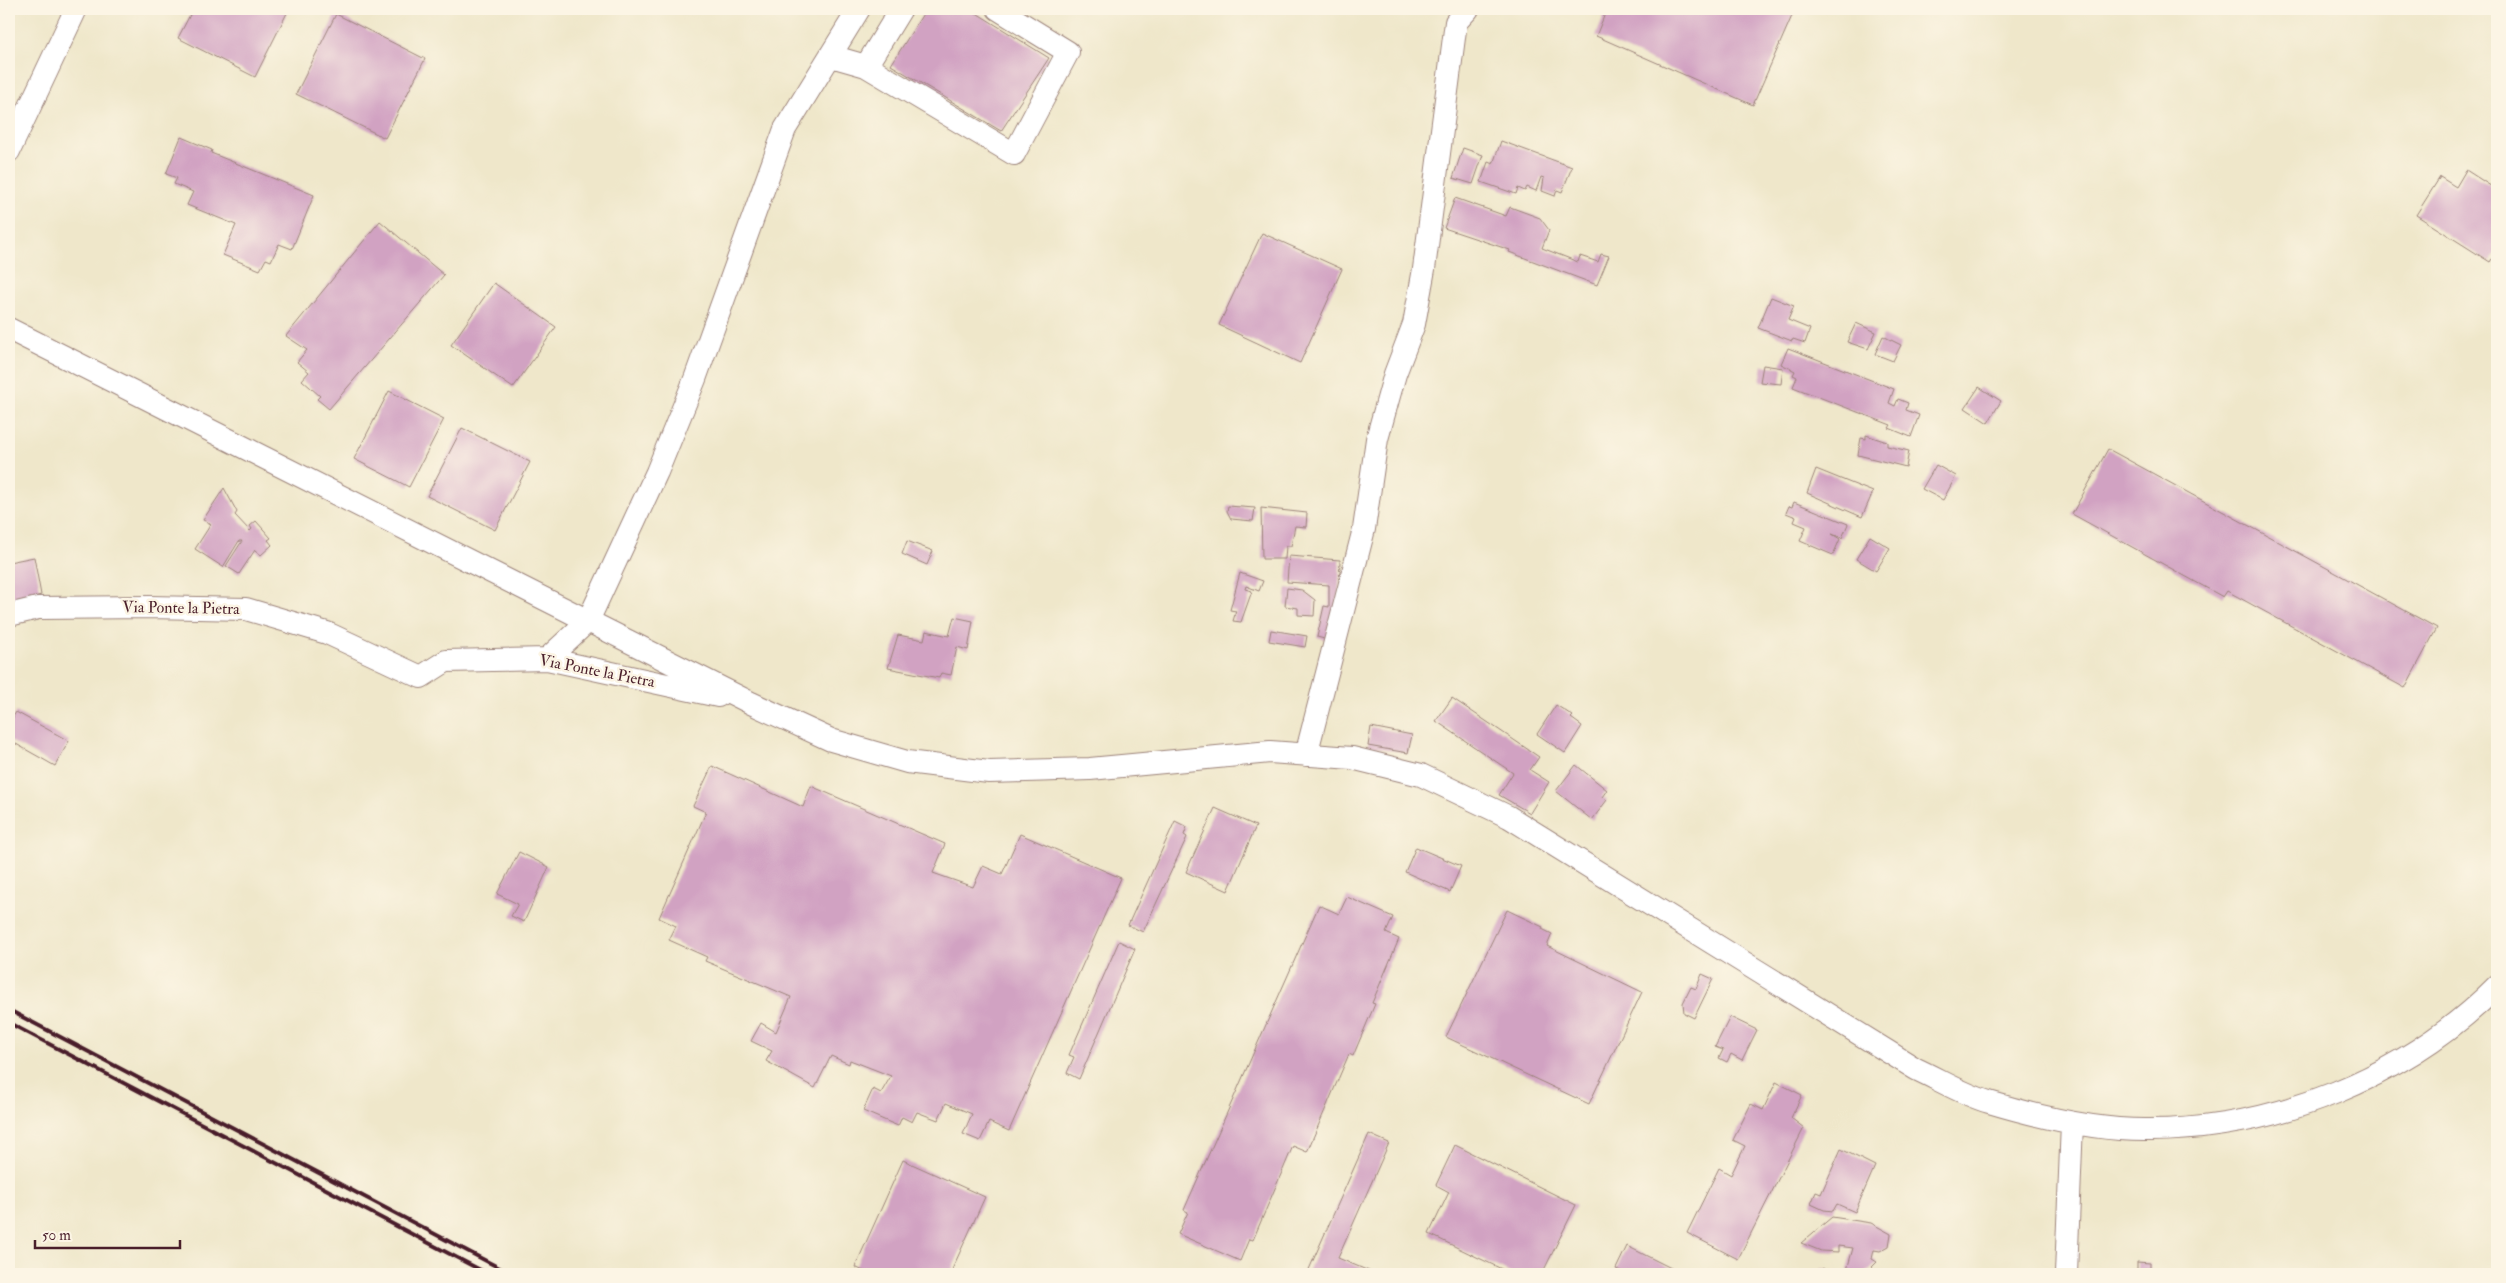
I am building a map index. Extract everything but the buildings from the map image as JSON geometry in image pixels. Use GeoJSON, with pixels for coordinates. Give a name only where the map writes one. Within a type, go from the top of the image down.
{"type":"FeatureCollection","features":[{"type":"Feature","properties":{"kind":"street"},"geometry":{"type":"LineString","coordinates":[[9,151],[76,9]]}},
{"type":"Feature","properties":{"kind":"street"},"geometry":{"type":"LineString","coordinates":[[547,659],[588,621],[657,472],[685,404],[785,129],[813,80],[831,56],[859,9]]}},
{"type":"Feature","properties":{"kind":"street"},"geometry":{"type":"LineString","coordinates":[[866,66],[901,9]]}},
{"type":"Feature","properties":{"kind":"street"},"geometry":{"type":"LineString","coordinates":[[831,56],[866,66],[1014,154],[1068,52],[998,9]]}},
{"type":"Feature","properties":{"kind":"street"},"geometry":{"type":"LineString","coordinates":[[1306,755],[1364,529],[1376,439],[1395,374],[1414,324],[1425,259],[1456,22],[1468,9]]}},
{"type":"Feature","properties":{"kind":"street"},"geometry":{"type":"LineString","coordinates":[[9,330],[751,703],[830,740],[907,762],[989,772],[1090,769],[1270,752],[1352,758],[1421,776],[1509,817],[1916,1070],[1987,1102],[2072,1123],[2145,1130],[2230,1124],[2331,1096],[2414,1053],[2479,1005],[2497,986]]}},
{"type":"Feature","properties":{"kind":"street","name":"Via Ponte la Pietra"},"geometry":{"type":"LineString","coordinates":[[9,615],[38,608],[149,606],[246,609],[327,633],[421,677],[446,661],[547,659],[751,703]]}},
{"type":"Feature","properties":{"kind":"street"},"geometry":{"type":"LineString","coordinates":[[2066,1274],[2072,1123]]}},
{"type":"Feature","properties":{"kind":"railway"},"geometry":{"type":"LineString","coordinates":[[9,1010],[511,1274]]}},
{"type":"Feature","properties":{"kind":"railway"},"geometry":{"type":"LineString","coordinates":[[9,1023],[488,1274]]}}]}
